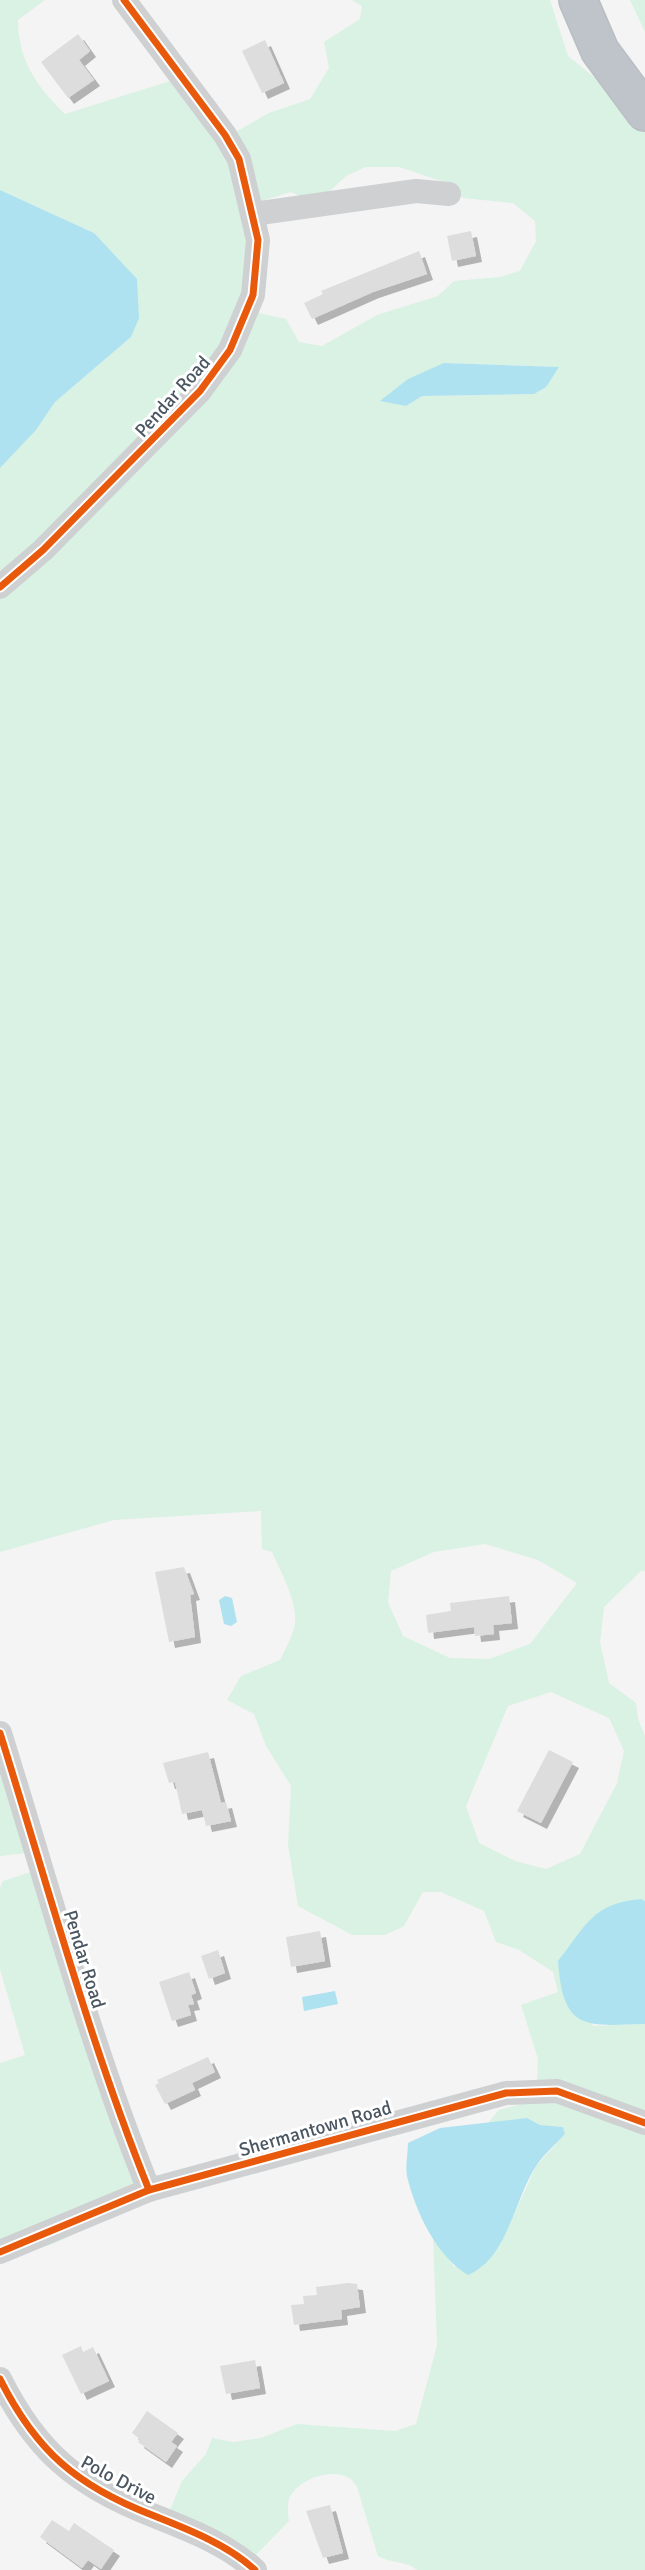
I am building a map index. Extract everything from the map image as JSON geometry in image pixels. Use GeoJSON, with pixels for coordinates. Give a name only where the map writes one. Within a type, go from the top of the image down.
{"type":"FeatureCollection","features":[{"type":"Feature","properties":{"kind":"highway"},"geometry":{"type":"LineString","coordinates":[[578,0],[600,51],[645,112]]}},
{"type":"Feature","properties":{"kind":"highway"},"geometry":{"type":"LineString","coordinates":[[602,0],[622,42],[645,77]]}},
{"type":"Feature","properties":{"kind":"street","name":"Pendar Road"},"geometry":{"type":"LineString","coordinates":[[0,587],[43,550],[137,458],[219,368],[248,314],[253,295],[258,240],[239,159],[225,135],[124,0]]}},
{"type":"Feature","properties":{"kind":"street"},"geometry":{"type":"LineString","coordinates":[[253,214],[416,191],[449,194]]}},
{"type":"Feature","properties":{"kind":"street","name":"Pendar Road"},"geometry":{"type":"LineString","coordinates":[[0,1733],[65,1951],[116,2107],[149,2190]]}},
{"type":"Feature","properties":{"kind":"street","name":"Shermantown Road"},"geometry":{"type":"LineString","coordinates":[[0,2252],[149,2190],[506,2093],[557,2091],[645,2123]]}},
{"type":"Feature","properties":{"kind":"street","name":"Polo Drive"},"geometry":{"type":"LineString","coordinates":[[0,2379],[31,2432],[51,2456],[74,2474],[126,2504],[202,2536],[255,2570]]}},
{"type":"Feature","properties":{"kind":"green space"},"geometry":{"type":"Polygon","coordinates":[[[0,0],[45,0],[18,20],[21,48],[38,83],[65,114],[183,77],[232,134],[269,113],[310,99],[329,68],[324,42],[360,19],[362,6],[352,0],[550,0],[568,56],[636,111],[645,122],[645,1571],[641,1571],[604,1607],[600,1642],[609,1683],[636,1703],[638,1719],[645,1736],[645,1901],[641,1899],[592,2026],[645,2024],[645,2570],[417,2570],[378,2556],[357,2487],[351,2479],[342,2475],[322,2475],[301,2484],[288,2501],[289,2521],[249,2562],[167,2517],[182,2481],[206,2454],[212,2438],[233,2442],[261,2438],[297,2424],[395,2431],[416,2424],[437,2345],[433,2236],[454,2267],[504,2237],[536,2166],[565,2134],[563,2127],[540,2125],[527,2118],[487,2124],[499,2110],[536,2100],[538,2059],[521,2005],[558,1992],[553,1972],[519,1950],[496,1942],[484,1911],[441,1892],[423,1892],[404,1926],[385,1935],[352,1935],[298,1906],[288,1845],[291,1786],[266,1746],[254,1714],[227,1700],[241,1676],[280,1660],[294,1628],[294,1609],[289,1589],[272,1552],[262,1549],[261,1511],[114,1520],[0,1552],[0,468],[36,430],[55,402],[131,337],[94,233],[0,190],[0,0]],[[366,167],[346,176],[316,204],[291,192],[255,203],[249,311],[286,319],[299,342],[322,346],[377,315],[438,296],[454,281],[500,277],[520,271],[536,241],[535,221],[513,203],[463,198],[444,182],[399,167],[366,167]],[[445,363],[422,396],[534,394],[558,367],[445,363]],[[485,1544],[434,1552],[391,1571],[388,1602],[403,1636],[450,1658],[489,1659],[530,1644],[577,1583],[538,1560],[485,1544]],[[551,1692],[508,1706],[466,1806],[479,1843],[515,1861],[546,1869],[580,1854],[617,1783],[624,1751],[609,1718],[551,1692]]]}},
{"type":"Feature","properties":{"kind":"green space"},"geometry":{"type":"Polygon","coordinates":[[[630,0],[645,0],[645,32],[630,0]]]}},
{"type":"Feature","properties":{"kind":"green space"},"geometry":{"type":"Polygon","coordinates":[[[0,1738],[35,1852],[0,1856],[0,1738]]]}},
{"type":"Feature","properties":{"kind":"green space"},"geometry":{"type":"Polygon","coordinates":[[[40,1869],[144,2202],[53,2244],[0,2260],[0,2063],[25,2055],[0,1969],[0,1888],[3,1881],[40,1869]]]}},
{"type":"Feature","properties":{"kind":"water"},"geometry":{"type":"Polygon","coordinates":[[[0,190],[94,233],[137,279],[139,318],[131,337],[55,402],[36,430],[0,468],[0,190]]]}},
{"type":"Feature","properties":{"kind":"water"},"geometry":{"type":"Polygon","coordinates":[[[444,363],[559,367],[546,387],[534,394],[422,396],[406,406],[380,401],[408,379],[444,363]]]}},
{"type":"Feature","properties":{"kind":"water"},"geometry":{"type":"Polygon","coordinates":[[[225,1596],[232,1598],[237,1622],[231,1626],[224,1624],[219,1600],[225,1596]]]}},
{"type":"Feature","properties":{"kind":"water"},"geometry":{"type":"Polygon","coordinates":[[[641,1899],[645,1901],[645,2024],[607,2025],[581,2020],[565,2001],[558,1961],[584,1927],[601,1911],[611,1905],[641,1899]]]}},
{"type":"Feature","properties":{"kind":"water"},"geometry":{"type":"Polygon","coordinates":[[[335,1991],[338,2004],[304,2011],[302,1997],[335,1991]]]}},
{"type":"Feature","properties":{"kind":"water"},"geometry":{"type":"Polygon","coordinates":[[[527,2118],[540,2125],[563,2127],[565,2134],[536,2166],[509,2227],[492,2256],[482,2267],[468,2275],[437,2245],[422,2218],[407,2176],[408,2143],[440,2128],[527,2118]]]}},
{"type":"Feature","properties":{"kind":"building"},"geometry":{"type":"Polygon","coordinates":[[[78,34],[90,51],[79,60],[94,80],[68,98],[41,62],[78,34]]]}},
{"type":"Feature","properties":{"kind":"building"},"geometry":{"type":"Polygon","coordinates":[[[265,40],[284,83],[262,93],[242,51],[265,40]]]}},
{"type":"Feature","properties":{"kind":"building"},"geometry":{"type":"Polygon","coordinates":[[[471,231],[476,256],[452,261],[447,236],[471,231]]]}},
{"type":"Feature","properties":{"kind":"building"},"geometry":{"type":"Polygon","coordinates":[[[419,251],[427,274],[373,292],[312,319],[304,303],[323,294],[321,291],[419,251]]]}},
{"type":"Feature","properties":{"kind":"building"},"geometry":{"type":"Polygon","coordinates":[[[184,1567],[194,1594],[190,1595],[195,1637],[169,1642],[155,1572],[184,1567]]]}},
{"type":"Feature","properties":{"kind":"building"},"geometry":{"type":"Polygon","coordinates":[[[509,1596],[512,1623],[493,1625],[494,1634],[475,1636],[474,1627],[428,1633],[426,1615],[451,1611],[450,1603],[509,1596]]]}},
{"type":"Feature","properties":{"kind":"building"},"geometry":{"type":"Polygon","coordinates":[[[549,1750],[573,1762],[541,1823],[517,1811],[549,1750]]]}},
{"type":"Feature","properties":{"kind":"building"},"geometry":{"type":"Polygon","coordinates":[[[208,1752],[221,1803],[226,1802],[231,1821],[206,1826],[202,1810],[182,1814],[175,1782],[169,1783],[163,1763],[208,1752]]]}},
{"type":"Feature","properties":{"kind":"building"},"geometry":{"type":"Polygon","coordinates":[[[320,1931],[325,1961],[291,1967],[286,1937],[320,1931]]]}},
{"type":"Feature","properties":{"kind":"building"},"geometry":{"type":"Polygon","coordinates":[[[218,1950],[225,1973],[209,1979],[201,1956],[218,1950]]]}},
{"type":"Feature","properties":{"kind":"building"},"geometry":{"type":"Polygon","coordinates":[[[189,1972],[196,1993],[191,1995],[194,2004],[188,2005],[191,2015],[172,2021],[159,1982],[189,1972]]]}},
{"type":"Feature","properties":{"kind":"building"},"geometry":{"type":"Polygon","coordinates":[[[208,2057],[215,2072],[192,2083],[195,2090],[165,2104],[155,2085],[159,2083],[157,2080],[208,2057]]]}},
{"type":"Feature","properties":{"kind":"building"},"geometry":{"type":"Polygon","coordinates":[[[357,2284],[360,2307],[341,2310],[342,2319],[294,2325],[291,2305],[304,2304],[303,2296],[317,2295],[316,2287],[357,2284]]]}},
{"type":"Feature","properties":{"kind":"building"},"geometry":{"type":"Polygon","coordinates":[[[81,2346],[83,2352],[93,2347],[109,2381],[81,2394],[62,2355],[81,2346]]]}},
{"type":"Feature","properties":{"kind":"building"},"geometry":{"type":"Polygon","coordinates":[[[255,2360],[260,2388],[226,2394],[220,2366],[255,2360]]]}},
{"type":"Feature","properties":{"kind":"building"},"geometry":{"type":"Polygon","coordinates":[[[147,2411],[178,2433],[171,2442],[177,2446],[166,2462],[138,2442],[140,2439],[132,2433],[147,2411]]]}},
{"type":"Feature","properties":{"kind":"building"},"geometry":{"type":"Polygon","coordinates":[[[330,2505],[343,2553],[323,2558],[306,2511],[330,2505]]]}},
{"type":"Feature","properties":{"kind":"building"},"geometry":{"type":"Polygon","coordinates":[[[52,2520],[69,2531],[74,2523],[114,2550],[101,2569],[88,2560],[82,2568],[40,2537],[52,2520]]]}},
{"type":"Feature","properties":{"kind":"cycle path"},"geometry":{"type":"LineString","coordinates":[[0,587],[43,550],[200,391],[230,350],[253,295],[258,240],[239,159],[225,135],[124,0]]}},
{"type":"Feature","properties":{"kind":"cycle path"},"geometry":{"type":"LineString","coordinates":[[0,1733],[88,2020],[149,2190]]}},
{"type":"Feature","properties":{"kind":"cycle path"},"geometry":{"type":"LineString","coordinates":[[0,2252],[149,2190],[506,2093],[557,2091],[645,2123]]}},
{"type":"Feature","properties":{"kind":"cycle path"},"geometry":{"type":"LineString","coordinates":[[0,2379],[28,2427],[61,2463],[80,2478],[125,2504],[219,2545],[255,2570]]}}]}
